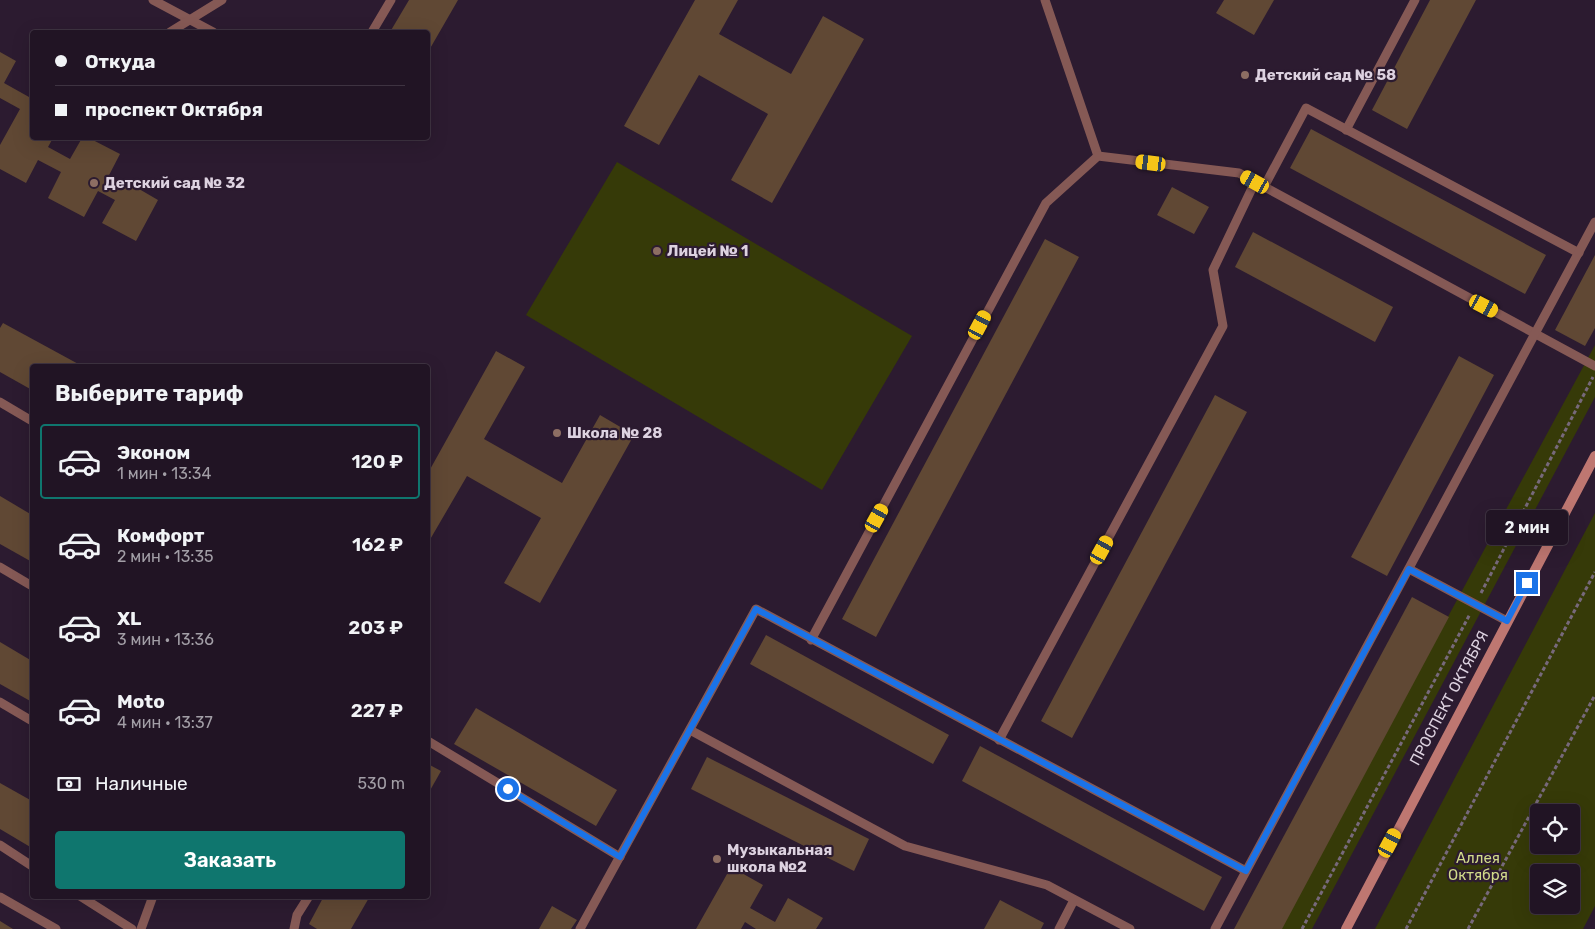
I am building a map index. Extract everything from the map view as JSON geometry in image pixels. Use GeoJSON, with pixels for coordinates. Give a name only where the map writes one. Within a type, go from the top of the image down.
{"type":"FeatureCollection","features":[{"type":"Feature","properties":{"kind":"main road","name":"ПРОСПЕКТ ОКТЯБРЯ"},"geometry":{"type":"LineString","coordinates":[[1346,929],[1595,456]]}},
{"type":"Feature","properties":{"kind":"lane"},"geometry":{"type":"LineString","coordinates":[[153,0],[209,30]]}},
{"type":"Feature","properties":{"kind":"lane"},"geometry":{"type":"LineString","coordinates":[[173,30],[222,0]]}},
{"type":"Feature","properties":{"kind":"lane"},"geometry":{"type":"LineString","coordinates":[[373,30],[391,0]]}},
{"type":"Feature","properties":{"kind":"lane"},"geometry":{"type":"LineString","coordinates":[[1045,0],[1098,156]]}},
{"type":"Feature","properties":{"kind":"lane"},"geometry":{"type":"LineString","coordinates":[[1346,130],[1415,0]]}},
{"type":"Feature","properties":{"kind":"lane"},"geometry":{"type":"LineString","coordinates":[[1264,187],[1306,108],[1579,253]]}},
{"type":"Feature","properties":{"kind":"lane"},"geometry":{"type":"LineString","coordinates":[[811,640],[1046,203],[1098,156],[1239,173],[1595,366]]}},
{"type":"Feature","properties":{"kind":"lane"},"geometry":{"type":"LineString","coordinates":[[999,740],[1223,326],[1213,270],[1255,182]]}},
{"type":"Feature","properties":{"kind":"lane"},"geometry":{"type":"LineString","coordinates":[[1215,929],[1595,222]]}},
{"type":"Feature","properties":{"kind":"lane"},"geometry":{"type":"LineString","coordinates":[[0,402],[30,420]]}},
{"type":"Feature","properties":{"kind":"lane"},"geometry":{"type":"LineString","coordinates":[[0,567],[30,585]]}},
{"type":"Feature","properties":{"kind":"lane"},"geometry":{"type":"LineString","coordinates":[[1409,569],[1507,621]]}},
{"type":"Feature","properties":{"kind":"lane"},"geometry":{"type":"LineString","coordinates":[[580,929],[756,609],[1246,871]]}},
{"type":"Feature","properties":{"kind":"lane"},"geometry":{"type":"LineString","coordinates":[[0,702],[30,721]]}},
{"type":"Feature","properties":{"kind":"lane"},"geometry":{"type":"LineString","coordinates":[[690,730],[905,846],[1047,886],[1130,929]]}},
{"type":"Feature","properties":{"kind":"lane"},"geometry":{"type":"LineString","coordinates":[[430,742],[620,857]]}},
{"type":"Feature","properties":{"kind":"lane"},"geometry":{"type":"LineString","coordinates":[[0,845],[30,865]]}},
{"type":"Feature","properties":{"kind":"lane"},"geometry":{"type":"LineString","coordinates":[[0,897],[56,929]]}},
{"type":"Feature","properties":{"kind":"lane"},"geometry":{"type":"LineString","coordinates":[[85,899],[132,929]]}},
{"type":"Feature","properties":{"kind":"lane"},"geometry":{"type":"LineString","coordinates":[[141,929],[152,899]]}},
{"type":"Feature","properties":{"kind":"lane"},"geometry":{"type":"LineString","coordinates":[[294,929],[297,916],[307,899]]}},
{"type":"Feature","properties":{"kind":"lane"},"geometry":{"type":"LineString","coordinates":[[1059,929],[1074,900]]}},
{"type":"Feature","properties":{"kind":"path"},"geometry":{"type":"LineString","coordinates":[[1302,929],[1476,604],[1591,382],[1595,366]]}},
{"type":"Feature","properties":{"kind":"path"},"geometry":{"type":"LineString","coordinates":[[1406,929],[1595,572]]}},
{"type":"Feature","properties":{"kind":"path"},"geometry":{"type":"LineString","coordinates":[[1468,929],[1595,695]]}},
{"type":"Feature","properties":{"kind":"green space"},"geometry":{"type":"Polygon","coordinates":[[[617,162],[912,336],[822,490],[526,315],[617,162]]]}},
{"type":"Feature","properties":{"kind":"green space"},"geometry":{"type":"Polygon","coordinates":[[[1595,345],[1595,397],[1312,929],[1279,929],[1595,345]]]}},
{"type":"Feature","properties":{"kind":"green space","name":"Аллея Октября"},"geometry":{"type":"Polygon","coordinates":[[[1595,513],[1595,906],[1583,929],[1375,929],[1595,513]]]}},
{"type":"Feature","properties":{"kind":"building"},"geometry":{"type":"Polygon","coordinates":[[[409,0],[458,0],[430,49],[430,30],[391,30],[409,0]]]}},
{"type":"Feature","properties":{"kind":"building"},"geometry":{"type":"Polygon","coordinates":[[[695,0],[738,0],[719,34],[791,74],[823,16],[864,39],[772,203],[731,180],[768,114],[699,75],[659,145],[624,126],[695,0]]]}},
{"type":"Feature","properties":{"kind":"building"},"geometry":{"type":"Polygon","coordinates":[[[1224,0],[1274,0],[1254,35],[1216,13],[1224,0]]]}},
{"type":"Feature","properties":{"kind":"building"},"geometry":{"type":"Polygon","coordinates":[[[1430,0],[1476,0],[1407,129],[1372,110],[1430,0]]]}},
{"type":"Feature","properties":{"kind":"building"},"geometry":{"type":"Polygon","coordinates":[[[0,52],[16,61],[4,83],[29,97],[30,95],[30,140],[52,140],[48,147],[70,159],[81,140],[93,140],[120,154],[106,181],[123,190],[127,182],[158,200],[136,241],[102,223],[115,200],[98,191],[84,217],[48,198],[61,172],[38,160],[26,183],[0,169],[0,145],[20,109],[0,98],[0,52]]]}},
{"type":"Feature","properties":{"kind":"building"},"geometry":{"type":"Polygon","coordinates":[[[1311,129],[1546,255],[1525,294],[1290,168],[1311,129]]]}},
{"type":"Feature","properties":{"kind":"building"},"geometry":{"type":"Polygon","coordinates":[[[1172,187],[1209,207],[1194,234],[1157,215],[1172,187]]]}},
{"type":"Feature","properties":{"kind":"building"},"geometry":{"type":"Polygon","coordinates":[[[1253,232],[1393,307],[1375,342],[1235,267],[1253,232]]]}},
{"type":"Feature","properties":{"kind":"building"},"geometry":{"type":"Polygon","coordinates":[[[1045,239],[1079,257],[876,637],[842,619],[1045,239]]]}},
{"type":"Feature","properties":{"kind":"building"},"geometry":{"type":"Polygon","coordinates":[[[1595,255],[1595,328],[1585,346],[1555,330],[1595,255]]]}},
{"type":"Feature","properties":{"kind":"building"},"geometry":{"type":"Polygon","coordinates":[[[3,323],[78,364],[30,364],[30,389],[0,372],[0,328],[3,323]]]}},
{"type":"Feature","properties":{"kind":"building"},"geometry":{"type":"Polygon","coordinates":[[[496,351],[525,367],[484,439],[562,483],[600,415],[634,435],[540,603],[504,583],[541,518],[467,476],[430,540],[430,469],[496,351]]]}},
{"type":"Feature","properties":{"kind":"building"},"geometry":{"type":"Polygon","coordinates":[[[1459,356],[1494,375],[1387,576],[1351,557],[1459,356]]]}},
{"type":"Feature","properties":{"kind":"building"},"geometry":{"type":"Polygon","coordinates":[[[1215,395],[1247,412],[1072,738],[1041,721],[1215,395]]]}},
{"type":"Feature","properties":{"kind":"building"},"geometry":{"type":"Polygon","coordinates":[[[0,496],[30,514],[30,561],[0,544],[0,496]]]}},
{"type":"Feature","properties":{"kind":"building"},"geometry":{"type":"Polygon","coordinates":[[[1412,597],[1449,617],[1282,929],[1234,929],[1412,597]]]}},
{"type":"Feature","properties":{"kind":"building"},"geometry":{"type":"Polygon","coordinates":[[[766,635],[949,735],[933,764],[750,664],[766,635]]]}},
{"type":"Feature","properties":{"kind":"building"},"geometry":{"type":"Polygon","coordinates":[[[0,642],[30,660],[30,701],[0,684],[0,642]]]}},
{"type":"Feature","properties":{"kind":"building"},"geometry":{"type":"Polygon","coordinates":[[[476,708],[617,790],[596,826],[454,744],[476,708]]]}},
{"type":"Feature","properties":{"kind":"building"},"geometry":{"type":"Polygon","coordinates":[[[980,746],[1222,877],[1204,911],[962,781],[980,746]]]}},
{"type":"Feature","properties":{"kind":"building"},"geometry":{"type":"Polygon","coordinates":[[[707,757],[869,839],[854,871],[691,789],[707,757]]]}},
{"type":"Feature","properties":{"kind":"building"},"geometry":{"type":"Polygon","coordinates":[[[430,765],[441,771],[430,790],[430,765]]]}},
{"type":"Feature","properties":{"kind":"building"},"geometry":{"type":"Polygon","coordinates":[[[0,783],[30,800],[30,847],[0,829],[0,783]]]}},
{"type":"Feature","properties":{"kind":"building"},"geometry":{"type":"Polygon","coordinates":[[[731,867],[763,885],[750,908],[775,922],[788,898],[823,918],[816,929],[756,929],[745,922],[741,929],[696,929],[731,867]]]}},
{"type":"Feature","properties":{"kind":"building"},"geometry":{"type":"Polygon","coordinates":[[[322,899],[368,899],[351,929],[317,929],[309,924],[322,899]]]}},
{"type":"Feature","properties":{"kind":"building"},"geometry":{"type":"Polygon","coordinates":[[[1000,900],[1044,923],[1041,929],[984,929],[1000,900]]]}},
{"type":"Feature","properties":{"kind":"building"},"geometry":{"type":"Polygon","coordinates":[[[552,906],[577,920],[571,929],[539,929],[552,906]]]}},
{"type":"Feature","properties":{"kind":"building"},"geometry":{"type":"Polygon","coordinates":[[[0,921],[13,929],[0,929],[0,921]]]}},
{"type":"Feature","properties":{"kind":"place","name":"Детский сад № 58"},"geometry":{"type":"Point","coordinates":[1245,75]}},
{"type":"Feature","properties":{"kind":"place","name":"Детский сад № 32"},"geometry":{"type":"Point","coordinates":[94,183]}},
{"type":"Feature","properties":{"kind":"place","name":"Лицей № 1"},"geometry":{"type":"Point","coordinates":[657,251]}},
{"type":"Feature","properties":{"kind":"place","name":"Школа № 28"},"geometry":{"type":"Point","coordinates":[557,433]}},
{"type":"Feature","properties":{"kind":"place","name":"Музыкальная школа №2"},"geometry":{"type":"Point","coordinates":[717,859]}},
{"type":"Feature","properties":{"kind":"route"},"geometry":{"type":"LineString","coordinates":[[508,789],[620,857],[756,609],[1246,871],[1409,569],[1507,621],[1527,583]]}}]}
